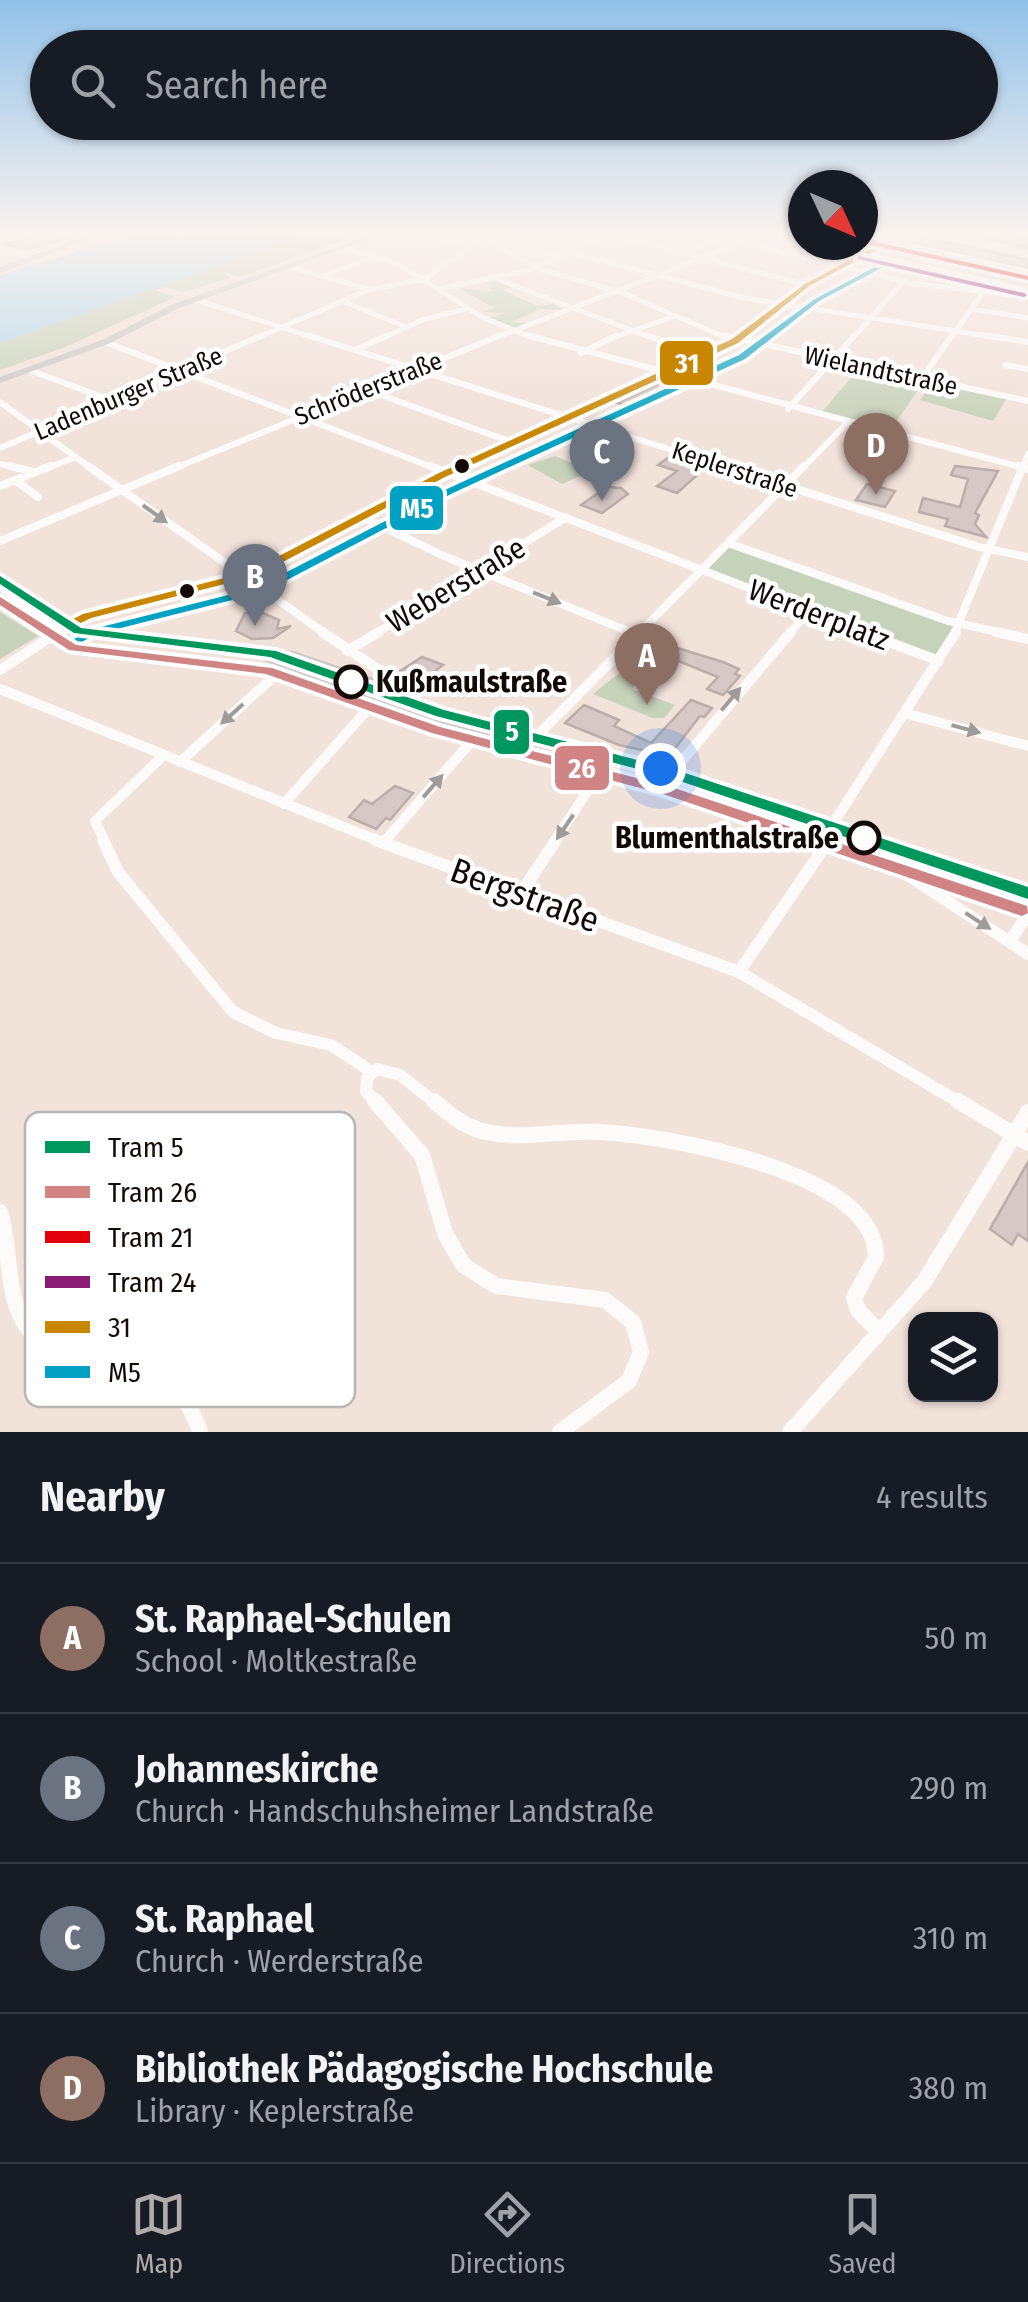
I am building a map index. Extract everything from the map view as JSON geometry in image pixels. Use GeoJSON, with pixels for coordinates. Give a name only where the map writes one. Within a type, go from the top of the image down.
{"type":"FeatureCollection","features":[{"type":"Feature","properties":{"kind":"street"},"geometry":{"type":"LineString","coordinates":[[0,380],[106,342],[193,299]]}},
{"type":"Feature","properties":{"kind":"street","name":"Keplerstraße"},"geometry":{"type":"LineString","coordinates":[[193,299],[979,547],[1028,557]]}},
{"type":"Feature","properties":{"kind":"street","name":"Ladenburger Straße"},"geometry":{"type":"LineString","coordinates":[[0,448],[346,299]]}},
{"type":"Feature","properties":{"kind":"street"},"geometry":{"type":"LineString","coordinates":[[451,299],[514,331],[580,353],[1025,468]]}},
{"type":"Feature","properties":{"kind":"street"},"geometry":{"type":"LineString","coordinates":[[544,299],[701,356]]}},
{"type":"Feature","properties":{"kind":"street","name":"Schröderstraße"},"geometry":{"type":"LineString","coordinates":[[0,541],[413,367],[600,299]]}},
{"type":"Feature","properties":{"kind":"street","name":"Wielandtstraße"},"geometry":{"type":"LineString","coordinates":[[635,299],[734,341],[1028,401]]}},
{"type":"Feature","properties":{"kind":"street"},"geometry":{"type":"LineString","coordinates":[[754,299],[1028,342]]}},
{"type":"Feature","properties":{"kind":"street"},"geometry":{"type":"LineString","coordinates":[[0,670],[87,616],[243,578],[568,415],[734,341],[791,299]]}},
{"type":"Feature","properties":{"kind":"street"},"geometry":{"type":"LineString","coordinates":[[788,409],[887,299]]}},
{"type":"Feature","properties":{"kind":"street"},"geometry":{"type":"LineString","coordinates":[[922,378],[978,299]]}},
{"type":"Feature","properties":{"kind":"street"},"geometry":{"type":"LineString","coordinates":[[341,301],[406,327]]}},
{"type":"Feature","properties":{"kind":"street"},"geometry":{"type":"LineString","coordinates":[[355,350],[406,327],[465,308]]}},
{"type":"Feature","properties":{"kind":"street"},"geometry":{"type":"LineString","coordinates":[[971,309],[1028,318]]}},
{"type":"Feature","properties":{"kind":"street"},"geometry":{"type":"LineString","coordinates":[[580,353],[626,331],[676,316]]}},
{"type":"Feature","properties":{"kind":"street","name":"Werderplatz"},"geometry":{"type":"LineString","coordinates":[[106,342],[939,661]]}},
{"type":"Feature","properties":{"kind":"street"},"geometry":{"type":"LineString","coordinates":[[1006,365],[1028,369]]}},
{"type":"Feature","properties":{"kind":"street"},"geometry":{"type":"LineString","coordinates":[[29,370],[111,400]]}},
{"type":"Feature","properties":{"kind":"street"},"geometry":{"type":"LineString","coordinates":[[364,389],[514,443]]}},
{"type":"Feature","properties":{"kind":"street"},"geometry":{"type":"LineString","coordinates":[[3,407],[42,430],[347,652],[390,677],[397,690]]}},
{"type":"Feature","properties":{"kind":"street"},"geometry":{"type":"LineString","coordinates":[[531,742],[782,484],[846,424]]}},
{"type":"Feature","properties":{"kind":"street"},"geometry":{"type":"LineString","coordinates":[[739,972],[836,829],[836,819],[960,624],[1028,454]]}},
{"type":"Feature","properties":{"kind":"street"},"geometry":{"type":"LineString","coordinates":[[0,486],[76,457]]}},
{"type":"Feature","properties":{"kind":"street"},"geometry":{"type":"LineString","coordinates":[[0,464],[34,472]]}},
{"type":"Feature","properties":{"kind":"street"},"geometry":{"type":"LineString","coordinates":[[15,480],[38,496]]}},
{"type":"Feature","properties":{"kind":"street"},"geometry":{"type":"LineString","coordinates":[[362,518],[635,634]]}},
{"type":"Feature","properties":{"kind":"street","name":"Weberstraße"},"geometry":{"type":"LineString","coordinates":[[347,652],[565,518]]}},
{"type":"Feature","properties":{"kind":"street","name":"Werderplatz"},"geometry":{"type":"LineString","coordinates":[[728,542],[960,624],[1028,639]]}},
{"type":"Feature","properties":{"kind":"street"},"geometry":{"type":"LineString","coordinates":[[0,581],[64,628],[90,636],[309,658],[397,690],[446,717]]}},
{"type":"Feature","properties":{"kind":"street"},"geometry":{"type":"LineString","coordinates":[[0,604],[18,595]]}},
{"type":"Feature","properties":{"kind":"street"},"geometry":{"type":"LineString","coordinates":[[670,775],[808,611]]}},
{"type":"Feature","properties":{"kind":"street"},"geometry":{"type":"LineString","coordinates":[[263,654],[284,667],[376,702],[670,775],[1028,895]]}},
{"type":"Feature","properties":{"kind":"street"},"geometry":{"type":"LineString","coordinates":[[180,762],[284,667]]}},
{"type":"Feature","properties":{"kind":"street","name":"Bergstraße"},"geometry":{"type":"LineString","coordinates":[[0,689],[383,844],[739,972],[1028,1143]]}},
{"type":"Feature","properties":{"kind":"street"},"geometry":{"type":"LineString","coordinates":[[284,804],[376,702]]}},
{"type":"Feature","properties":{"kind":"street"},"geometry":{"type":"LineString","coordinates":[[904,713],[1028,746]]}},
{"type":"Feature","properties":{"kind":"street"},"geometry":{"type":"LineString","coordinates":[[383,844],[483,728]]}},
{"type":"Feature","properties":{"kind":"street"},"geometry":{"type":"LineString","coordinates":[[164,755],[95,822],[118,872],[233,1012],[276,1032],[331,1045],[372,1072]]}},
{"type":"Feature","properties":{"kind":"street"},"geometry":{"type":"LineString","coordinates":[[521,893],[608,760]]}},
{"type":"Feature","properties":{"kind":"street"},"geometry":{"type":"LineString","coordinates":[[836,829],[1028,954]]}},
{"type":"Feature","properties":{"kind":"street"},"geometry":{"type":"LineString","coordinates":[[1010,942],[1028,914]]}},
{"type":"Feature","properties":{"kind":"street"},"geometry":{"type":"LineString","coordinates":[[560,1432],[634,1378],[640,1350],[634,1323],[605,1300],[496,1286],[463,1266],[447,1240],[422,1155],[368,1096],[365,1083],[372,1072],[382,1068],[398,1071],[435,1107],[479,1130],[602,1132],[677,1143],[812,1182],[855,1210],[874,1238],[875,1258],[854,1298],[858,1310],[879,1332]]}},
{"type":"Feature","properties":{"kind":"street"},"geometry":{"type":"LineString","coordinates":[[790,1432],[945,1252],[1028,1112]]}},
{"type":"Feature","properties":{"kind":"street"},"geometry":{"type":"LineString","coordinates":[[0,1212],[8,1234],[15,1300],[25,1319]]}},
{"type":"Feature","properties":{"kind":"street"},"geometry":{"type":"LineString","coordinates":[[190,1407],[200,1432]]}},
{"type":"Feature","properties":{"kind":"green space"},"geometry":{"type":"Polygon","coordinates":[[[125,299],[171,299],[63,348],[0,370],[0,343],[125,299]]]}},
{"type":"Feature","properties":{"kind":"green space"},"geometry":{"type":"Polygon","coordinates":[[[478,299],[522,299],[564,310],[541,309],[510,323],[527,323],[514,328],[490,318],[505,313],[483,312],[495,308],[478,299]]]}},
{"type":"Feature","properties":{"kind":"green space"},"geometry":{"type":"Polygon","coordinates":[[[861,366],[924,381],[890,431],[821,413],[861,366]]]}},
{"type":"Feature","properties":{"kind":"green space"},"geometry":{"type":"Polygon","coordinates":[[[931,384],[1007,398],[993,421],[920,400],[931,384]]]}},
{"type":"Feature","properties":{"kind":"green space"},"geometry":{"type":"Polygon","coordinates":[[[555,456],[580,466],[597,457],[611,462],[562,484],[528,465],[555,456]]]}},
{"type":"Feature","properties":{"kind":"green space"},"geometry":{"type":"Polygon","coordinates":[[[729,545],[956,625],[937,657],[705,568],[729,545]]]}},
{"type":"Feature","properties":{"kind":"green space"},"geometry":{"type":"Polygon","coordinates":[[[0,612],[38,636],[0,659],[0,612]]]}},
{"type":"Feature","properties":{"kind":"green space"},"geometry":{"type":"Polygon","coordinates":[[[624,669],[642,677],[632,689],[675,705],[664,718],[653,718],[593,694],[624,669]]]}},
{"type":"Feature","properties":{"kind":"water"},"geometry":{"type":"Polygon","coordinates":[[[0,299],[125,299],[0,343],[0,299]]]}},
{"type":"Feature","properties":{"kind":"building"},"geometry":{"type":"Polygon","coordinates":[[[660,383],[680,388],[639,410],[617,403],[660,383]]]}},
{"type":"Feature","properties":{"kind":"building"},"geometry":{"type":"Polygon","coordinates":[[[669,457],[704,469],[677,493],[657,486],[677,471],[658,465],[669,457]]]}},
{"type":"Feature","properties":{"kind":"building"},"geometry":{"type":"Polygon","coordinates":[[[955,466],[998,471],[975,513],[979,515],[975,524],[986,537],[945,526],[948,519],[919,512],[923,498],[960,507],[968,479],[951,475],[955,466]]]}},
{"type":"Feature","properties":{"kind":"building"},"geometry":{"type":"Polygon","coordinates":[[[867,484],[895,491],[885,507],[856,500],[867,484]]]}},
{"type":"Feature","properties":{"kind":"building"},"geometry":{"type":"Polygon","coordinates":[[[607,487],[621,488],[628,494],[602,513],[581,505],[607,487]]]}},
{"type":"Feature","properties":{"kind":"building"},"geometry":{"type":"Polygon","coordinates":[[[245,613],[263,613],[279,620],[277,629],[291,626],[273,638],[252,639],[236,631],[245,613]]]}},
{"type":"Feature","properties":{"kind":"building"},"geometry":{"type":"Polygon","coordinates":[[[648,639],[723,662],[739,669],[735,674],[740,676],[723,695],[707,689],[718,677],[656,652],[636,672],[621,666],[648,639]]]}},
{"type":"Feature","properties":{"kind":"building"},"geometry":{"type":"Polygon","coordinates":[[[422,657],[443,665],[420,683],[399,672],[422,657]]]}},
{"type":"Feature","properties":{"kind":"building"},"geometry":{"type":"Polygon","coordinates":[[[691,700],[712,708],[704,717],[700,716],[669,756],[619,745],[565,723],[584,705],[619,720],[614,726],[651,743],[691,700]]]}},
{"type":"Feature","properties":{"kind":"building"},"geometry":{"type":"Polygon","coordinates":[[[395,786],[413,793],[390,820],[386,818],[376,829],[349,817],[364,800],[372,804],[395,786]]]}},
{"type":"Feature","properties":{"kind":"building"},"geometry":{"type":"Polygon","coordinates":[[[1028,1162],[1028,1241],[1018,1234],[1012,1245],[990,1229],[1028,1162]]]}},
{"type":"Feature","properties":{"kind":"tram line","name":"5"},"geometry":{"type":"LineString","coordinates":[[0,579],[78,631],[272,654],[440,713],[671,773],[1028,893]]}},
{"type":"Feature","properties":{"kind":"tram line","name":"26"},"geometry":{"type":"LineString","coordinates":[[0,600],[73,648],[268,671],[436,730],[666,790],[1022,910]]}},
{"type":"Feature","properties":{"kind":"transit line","name":"31"},"geometry":{"type":"LineString","coordinates":[[64,628],[87,616],[252,574],[442,475],[735,341],[789,299]]}},
{"type":"Feature","properties":{"kind":"transit line","name":"M5"},"geometry":{"type":"LineString","coordinates":[[72,644],[93,632],[260,590],[450,491],[742,357],[819,299]]}},
{"type":"Feature","properties":{"kind":"transit line","name":"31"},"geometry":{"type":"LineString","coordinates":[[0,581],[64,628]]}},
{"type":"Feature","properties":{"kind":"place","name":"Bibliothek Pädagogische Hochschule"},"geometry":{"type":"Point","coordinates":[876,495]}},
{"type":"Feature","properties":{"kind":"place","name":"St. Raphael"},"geometry":{"type":"Point","coordinates":[602,501]}},
{"type":"Feature","properties":{"kind":"place","name":"Johanneskirche"},"geometry":{"type":"Point","coordinates":[255,626]}},
{"type":"Feature","properties":{"kind":"place","name":"Kußmaulstraße"},"geometry":{"type":"Point","coordinates":[351,682]}},
{"type":"Feature","properties":{"kind":"place","name":"St. Raphael-Schulen"},"geometry":{"type":"Point","coordinates":[647,705]}},
{"type":"Feature","properties":{"kind":"place","name":"Blumenthalstraße"},"geometry":{"type":"Point","coordinates":[864,838]}}]}
